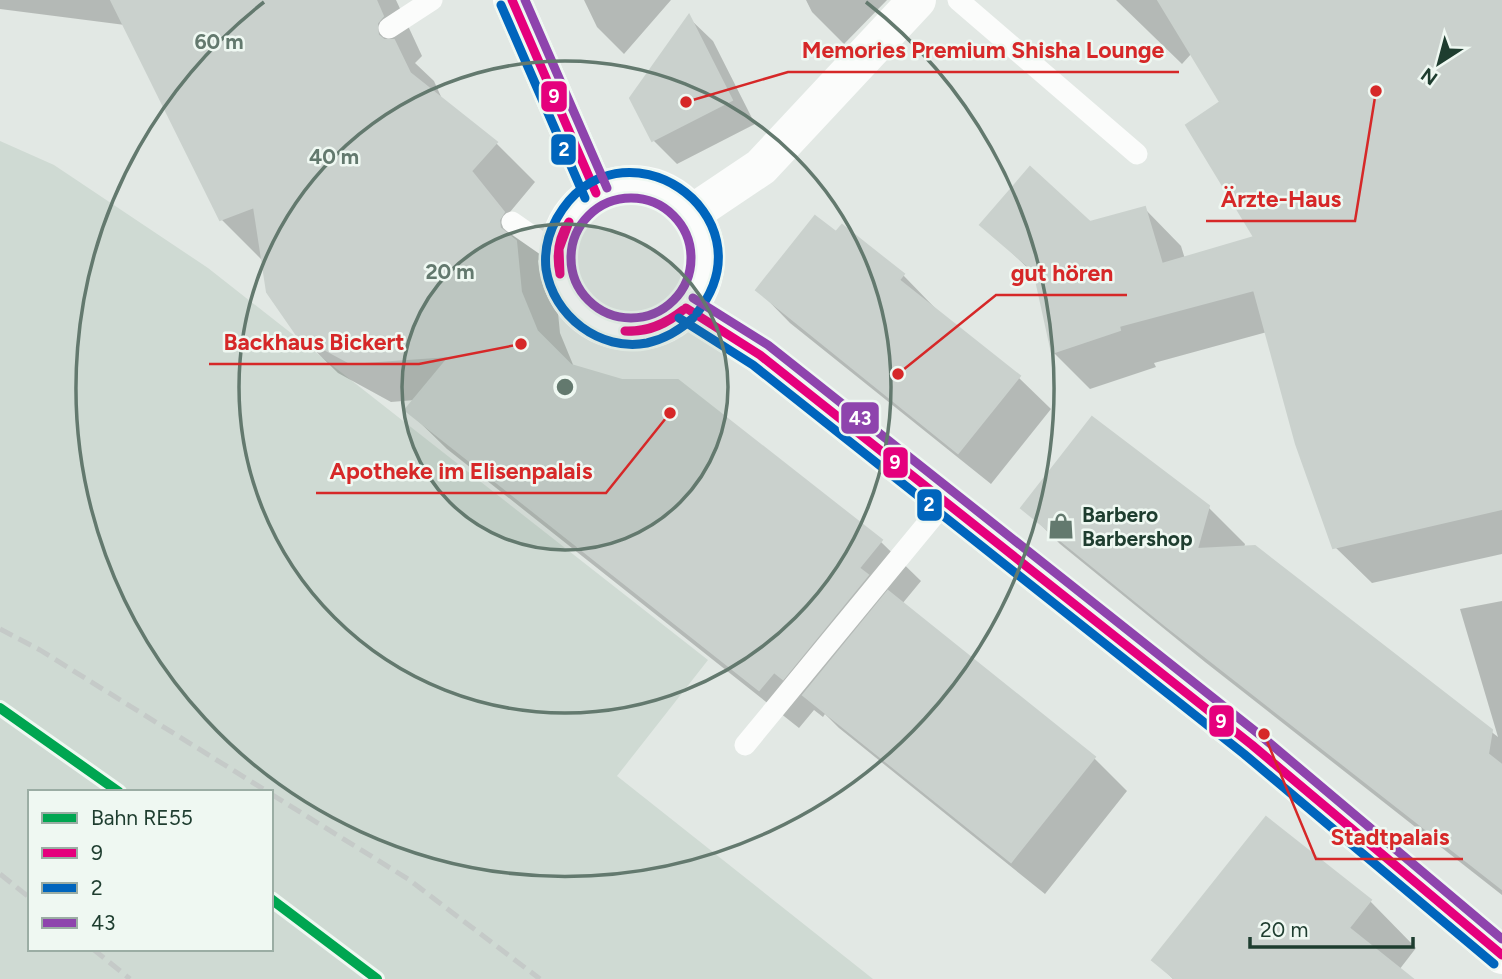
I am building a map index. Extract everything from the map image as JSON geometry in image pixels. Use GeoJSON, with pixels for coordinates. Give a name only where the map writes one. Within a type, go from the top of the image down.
{"type":"FeatureCollection","features":[{"type":"Feature","properties":{"kind":"street"},"geometry":{"type":"LineString","coordinates":[[512,0],[596,193]]}},
{"type":"Feature","properties":{"kind":"street"},"geometry":{"type":"LineString","coordinates":[[691,214],[761,167],[917,0]]}},
{"type":"Feature","properties":{"kind":"street"},"geometry":{"type":"LineString","coordinates":[[612,186],[647,186],[664,191],[691,214],[700,228],[705,244],[703,279],[686,308],[672,320],[656,328],[638,332],[603,326],[581,311],[565,290],[559,272],[561,236],[568,220],[585,200],[596,193],[612,186]]}},
{"type":"Feature","properties":{"kind":"street"},"geometry":{"type":"LineString","coordinates":[[686,308],[760,355],[1252,745],[1502,955]]}},
{"type":"Feature","properties":{"kind":"lane"},"geometry":{"type":"LineString","coordinates":[[389,29],[432,0]]}},
{"type":"Feature","properties":{"kind":"lane"},"geometry":{"type":"LineString","coordinates":[[958,0],[1137,154]]}},
{"type":"Feature","properties":{"kind":"lane"},"geometry":{"type":"LineString","coordinates":[[512,222],[558,254]]}},
{"type":"Feature","properties":{"kind":"lane"},"geometry":{"type":"LineString","coordinates":[[745,746],[945,502]]}},
{"type":"Feature","properties":{"kind":"shaded area"},"geometry":{"type":"Polygon","coordinates":[[[0,141],[54,165],[208,268],[708,660],[617,776],[873,979],[0,979],[0,141]]]}},
{"type":"Feature","properties":{"kind":"building"},"geometry":{"type":"Polygon","coordinates":[[[111,0],[376,0],[383,16],[377,23],[378,35],[384,40],[394,40],[410,73],[497,142],[471,171],[504,212],[499,220],[500,228],[516,241],[521,292],[537,331],[571,365],[622,380],[678,380],[882,540],[859,568],[868,575],[783,679],[774,672],[759,690],[405,410],[450,356],[350,363],[296,334],[267,292],[254,207],[220,220],[111,0]]]}},
{"type":"Feature","properties":{"kind":"building"},"geometry":{"type":"Polygon","coordinates":[[[1158,0],[1502,0],[1502,509],[1333,548],[1296,444],[1254,290],[1119,326],[1120,330],[1052,353],[1034,271],[980,225],[1030,167],[1090,222],[1145,207],[1162,264],[1254,237],[1186,125],[1220,102],[1158,0]]]}},
{"type":"Feature","properties":{"kind":"building"},"geometry":{"type":"Polygon","coordinates":[[[689,15],[732,100],[652,141],[630,98],[689,15]]]}},
{"type":"Feature","properties":{"kind":"building"},"geometry":{"type":"Polygon","coordinates":[[[815,216],[836,232],[842,225],[904,274],[899,280],[1020,376],[958,453],[756,290],[815,216]]]}},
{"type":"Feature","properties":{"kind":"building"},"geometry":{"type":"Polygon","coordinates":[[[1092,417],[1209,506],[1197,549],[1255,546],[1492,730],[1488,754],[1502,765],[1502,889],[1166,626],[1021,508],[1092,417]]]}},
{"type":"Feature","properties":{"kind":"building"},"geometry":{"type":"Polygon","coordinates":[[[888,591],[1095,757],[1011,862],[803,695],[888,591]]]}},
{"type":"Feature","properties":{"kind":"building"},"geometry":{"type":"Polygon","coordinates":[[[1266,817],[1371,900],[1349,928],[1413,979],[1175,979],[1152,960],[1266,817]]]}},
{"type":"Feature","properties":{"kind":"railway"},"geometry":{"type":"LineString","coordinates":[[0,629],[40,650],[265,790]]}},
{"type":"Feature","properties":{"kind":"railway"},"geometry":{"type":"LineString","coordinates":[[273,795],[408,879],[540,979]]}},
{"type":"Feature","properties":{"kind":"railway"},"geometry":{"type":"LineString","coordinates":[[0,874],[28,896]]}},
{"type":"Feature","properties":{"kind":"railway"},"geometry":{"type":"LineString","coordinates":[[95,951],[130,979]]}},
{"type":"Feature","properties":{"kind":"rail line","name":"RE55"},"geometry":{"type":"LineString","coordinates":[[0,708],[116,790]]}},
{"type":"Feature","properties":{"kind":"rail line","name":"RE55"},"geometry":{"type":"LineString","coordinates":[[273,901],[377,979]]}},
{"type":"Feature","properties":{"kind":"transit line","name":"9"},"geometry":{"type":"LineString","coordinates":[[512,0],[596,193]]}},
{"type":"Feature","properties":{"kind":"transit line","name":"43"},"geometry":{"type":"LineString","coordinates":[[525,0],[607,188]]}},
{"type":"Feature","properties":{"kind":"transit line","name":"2"},"geometry":{"type":"LineString","coordinates":[[501,5],[585,198]]}},
{"type":"Feature","properties":{"kind":"transit line","name":"2"},"geometry":{"type":"LineString","coordinates":[[693,318],[677,330],[647,343],[612,342],[582,327],[558,302],[546,269],[546,249],[557,218],[584,187],[616,174],[649,175],[679,188],[703,211],[717,241],[716,276],[697,313]]}},
{"type":"Feature","properties":{"kind":"transit line","name":"43"},"geometry":{"type":"LineString","coordinates":[[631,198],[654,202],[674,215],[687,235],[691,258],[687,281],[674,301],[654,314],[631,318],[608,314],[588,301],[575,281],[571,258],[575,235],[588,215],[608,202],[631,198]]}},
{"type":"Feature","properties":{"kind":"transit line","name":"9"},"geometry":{"type":"LineString","coordinates":[[560,274],[559,247],[569,222]]}},
{"type":"Feature","properties":{"kind":"transit line","name":"9"},"geometry":{"type":"LineString","coordinates":[[560,274],[559,249],[569,222]]}},
{"type":"Feature","properties":{"kind":"transit line","name":"43"},"geometry":{"type":"LineString","coordinates":[[693,298],[768,345],[1260,735],[1502,939]]}},
{"type":"Feature","properties":{"kind":"transit line","name":"9"},"geometry":{"type":"LineString","coordinates":[[686,308],[760,355],[1252,745],[1502,955]]}},
{"type":"Feature","properties":{"kind":"transit line","name":"9"},"geometry":{"type":"LineString","coordinates":[[625,331],[656,326],[683,310]]}},
{"type":"Feature","properties":{"kind":"transit line","name":"9"},"geometry":{"type":"LineString","coordinates":[[625,331],[656,327],[683,310]]}},
{"type":"Feature","properties":{"kind":"transit line","name":"2"},"geometry":{"type":"LineString","coordinates":[[679,318],[753,365],[1244,754],[1494,964]]}},
{"type":"Feature","properties":{"kind":"place","name":"Ärzte-Haus"},"geometry":{"type":"Point","coordinates":[1376,91]}},
{"type":"Feature","properties":{"kind":"place","name":"Memories Premium Shisha Lounge"},"geometry":{"type":"Point","coordinates":[686,102]}},
{"type":"Feature","properties":{"kind":"place","name":"Backhaus Bickert"},"geometry":{"type":"Point","coordinates":[521,344]}},
{"type":"Feature","properties":{"kind":"place","name":"gut hören"},"geometry":{"type":"Point","coordinates":[898,374]}},
{"type":"Feature","properties":{"kind":"place","name":"Apotheke im Elisenpalais"},"geometry":{"type":"Point","coordinates":[670,413]}},
{"type":"Feature","properties":{"kind":"place","name":"Barbero Barbershop"},"geometry":{"type":"Point","coordinates":[1061,526]}},
{"type":"Feature","properties":{"kind":"place","name":"Stadtpalais"},"geometry":{"type":"Point","coordinates":[1264,734]}}]}
